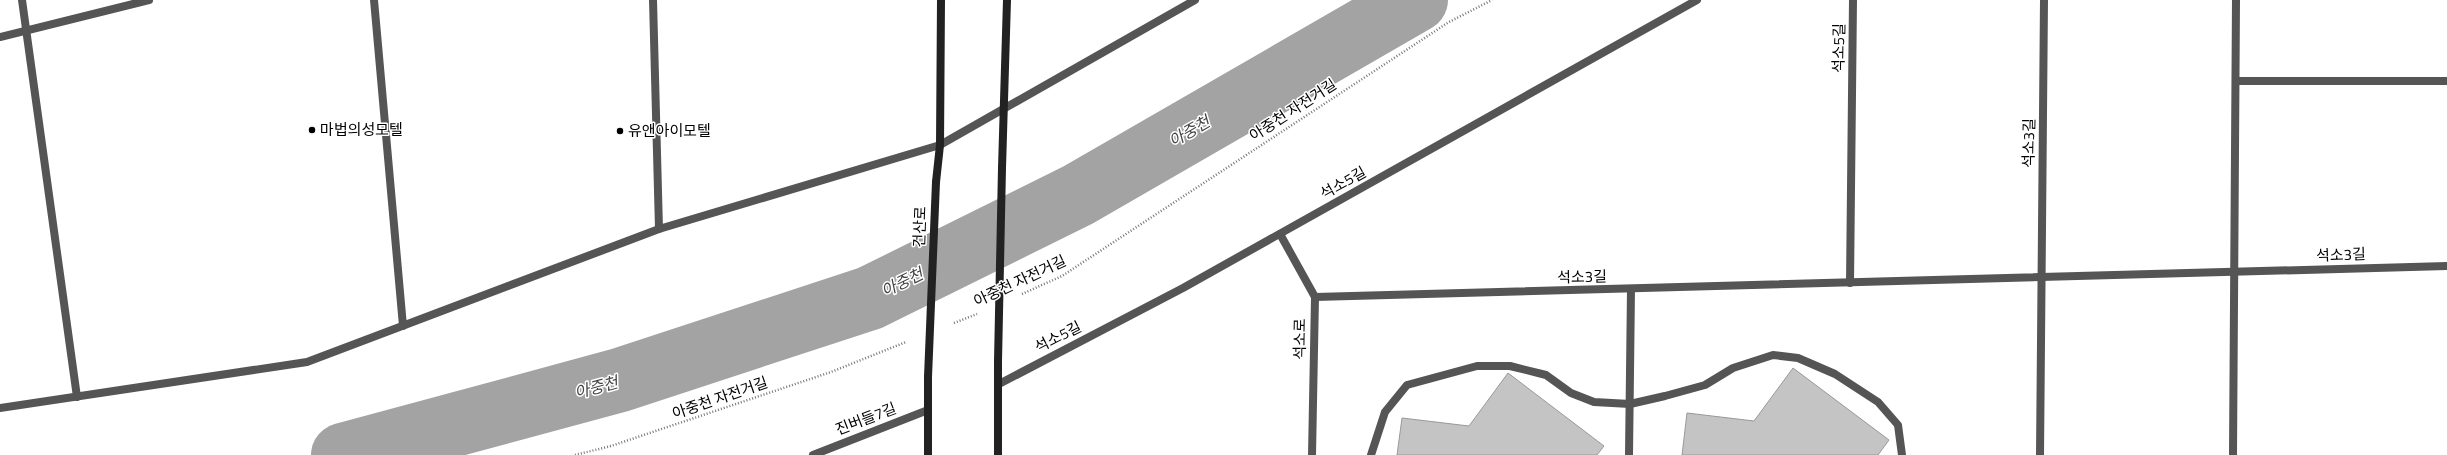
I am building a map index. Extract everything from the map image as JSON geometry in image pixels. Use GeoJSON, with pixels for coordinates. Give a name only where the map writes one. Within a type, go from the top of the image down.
{"type":"FeatureCollection","features":[{"type":"Feature","properties":{"kind":"street"},"geometry":{"type":"LineString","coordinates":[[22,0],[77,396]]}},
{"type":"Feature","properties":{"kind":"street"},"geometry":{"type":"LineString","coordinates":[[0,37],[149,0]]}},
{"type":"Feature","properties":{"kind":"street"},"geometry":{"type":"LineString","coordinates":[[374,0],[403,326]]}},
{"type":"Feature","properties":{"kind":"street"},"geometry":{"type":"LineString","coordinates":[[653,0],[659,229]]}},
{"type":"Feature","properties":{"kind":"street","name":"건산로"},"geometry":{"type":"LineString","coordinates":[[928,455],[928,377],[936,182],[940,145],[941,0]]}},
{"type":"Feature","properties":{"kind":"street"},"geometry":{"type":"LineString","coordinates":[[998,455],[998,361],[1007,0]]}},
{"type":"Feature","properties":{"kind":"street"},"geometry":{"type":"LineString","coordinates":[[0,408],[307,362],[659,229],[940,145],[1195,0]]}},
{"type":"Feature","properties":{"kind":"street","name":"석소5길"},"geometry":{"type":"LineString","coordinates":[[999,384],[1183,288],[1697,0]]}},
{"type":"Feature","properties":{"kind":"street","name":"석소5길"},"geometry":{"type":"LineString","coordinates":[[1850,283],[1853,0]]}},
{"type":"Feature","properties":{"kind":"street","name":"석소3길"},"geometry":{"type":"LineString","coordinates":[[2040,455],[2044,0]]}},
{"type":"Feature","properties":{"kind":"street"},"geometry":{"type":"LineString","coordinates":[[2233,455],[2236,0]]}},
{"type":"Feature","properties":{"kind":"street"},"geometry":{"type":"LineString","coordinates":[[2236,82],[2447,81]]}},
{"type":"Feature","properties":{"kind":"street","name":"석소로"},"geometry":{"type":"LineString","coordinates":[[1280,234],[1315,297],[1312,455]]}},
{"type":"Feature","properties":{"kind":"street","name":"석소3길"},"geometry":{"type":"LineString","coordinates":[[1315,297],[2447,266]]}},
{"type":"Feature","properties":{"kind":"street"},"geometry":{"type":"LineString","coordinates":[[1629,455],[1631,289]]}},
{"type":"Feature","properties":{"kind":"street"},"geometry":{"type":"LineString","coordinates":[[1371,455],[1385,412],[1407,385],[1477,366],[1510,366],[1546,375],[1571,393],[1594,402],[1630,404],[1705,385],[1733,368],[1773,355],[1798,358],[1835,374],[1878,402],[1898,425],[1902,455]]}},
{"type":"Feature","properties":{"kind":"street","name":"진버들7길"},"geometry":{"type":"LineString","coordinates":[[813,455],[928,410]]}},
{"type":"Feature","properties":{"kind":"path","name":"아중천 자전거길"},"geometry":{"type":"LineString","coordinates":[[1020,294],[1062,276],[1449,22],[1492,0]]}},
{"type":"Feature","properties":{"kind":"path","name":"아중천 자전거길"},"geometry":{"type":"LineString","coordinates":[[949,325],[978,313]]}},
{"type":"Feature","properties":{"kind":"path","name":"아중천 자전거길"},"geometry":{"type":"LineString","coordinates":[[575,455],[611,446],[823,375],[912,340]]}},
{"type":"Feature","properties":{"kind":"building"},"geometry":{"type":"Polygon","coordinates":[[[1793,368],[1889,440],[1878,455],[1682,455],[1687,413],[1754,421],[1793,368]]]}},
{"type":"Feature","properties":{"kind":"building"},"geometry":{"type":"Polygon","coordinates":[[[1508,373],[1604,446],[1597,455],[1397,455],[1402,418],[1469,426],[1508,373]]]}},
{"type":"Feature","properties":{"kind":"waterway","name":"아중천"},"geometry":{"type":"LineString","coordinates":[[343,455],[620,380],[870,298],[1078,195],[1416,0]]}},
{"type":"Feature","properties":{"kind":"place","name":"마법의성모텔"},"geometry":{"type":"Point","coordinates":[312,130]}},
{"type":"Feature","properties":{"kind":"place","name":"유앤아이모텔"},"geometry":{"type":"Point","coordinates":[620,131]}}]}
